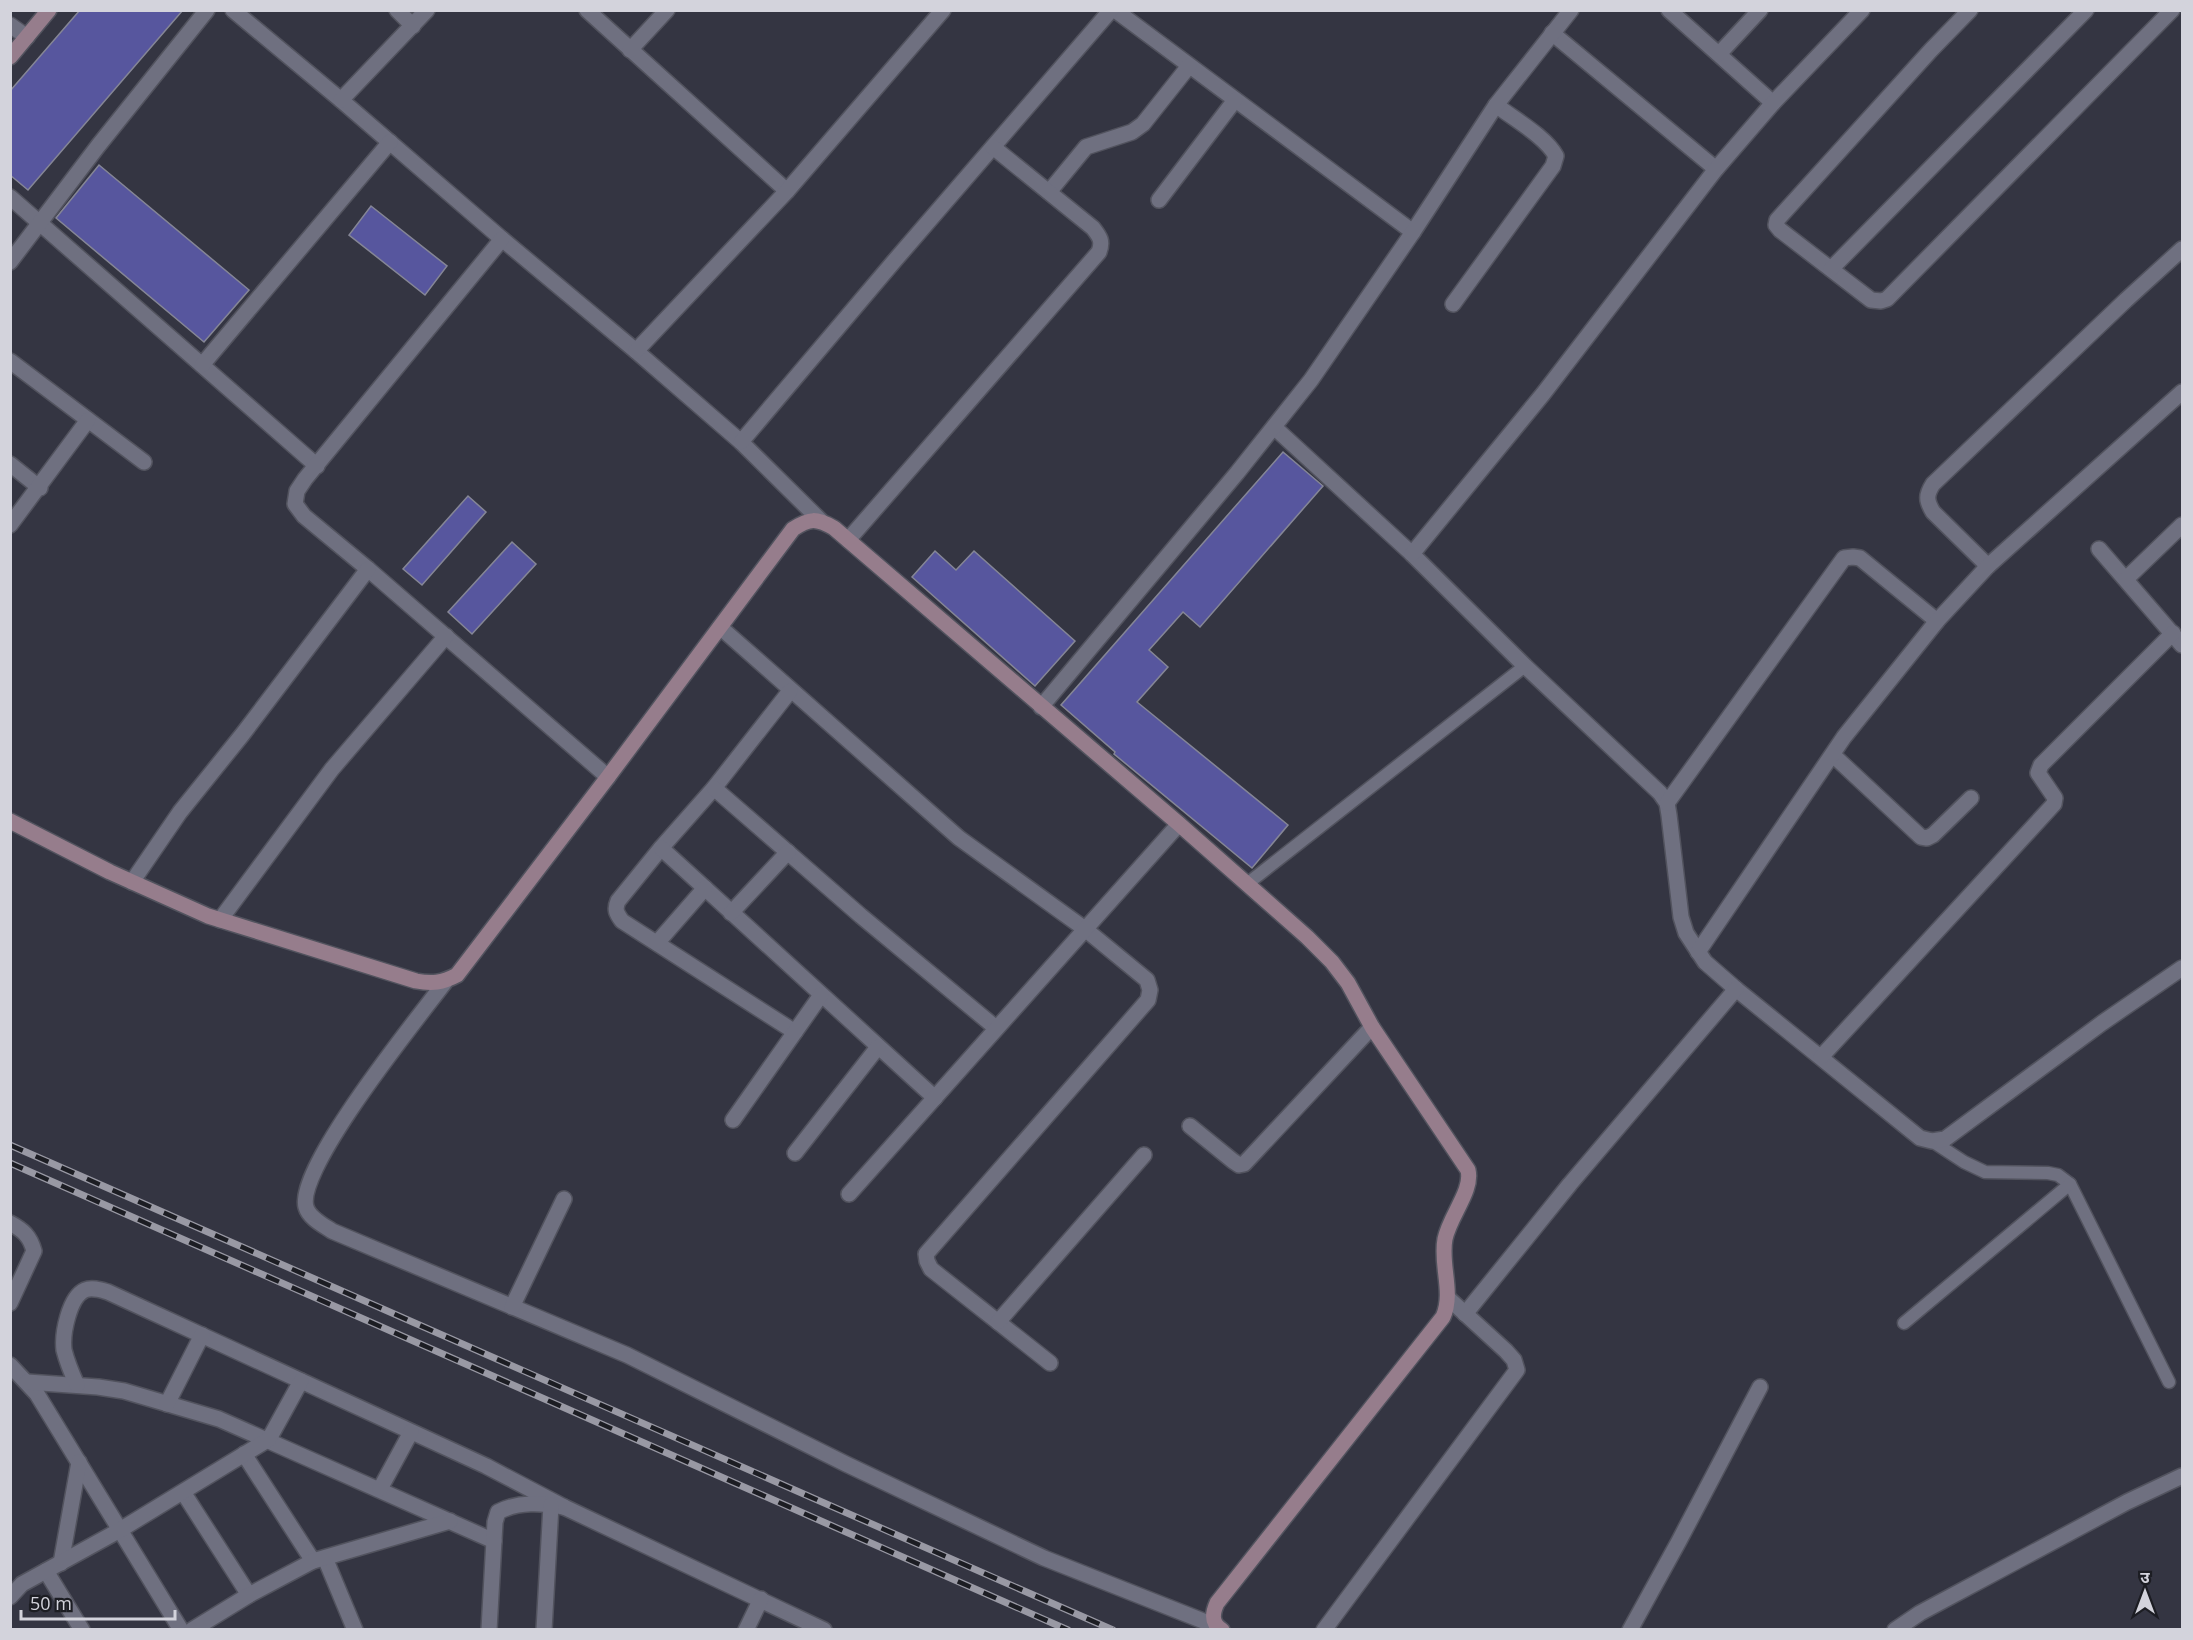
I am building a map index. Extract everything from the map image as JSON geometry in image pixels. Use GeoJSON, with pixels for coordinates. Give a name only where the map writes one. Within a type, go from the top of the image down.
{"type":"FeatureCollection","features":[{"type":"Feature","properties":{"kind":"street"},"geometry":{"type":"LineString","coordinates":[[10,57],[49,10]]}},
{"type":"Feature","properties":{"kind":"street"},"geometry":{"type":"LineString","coordinates":[[10,262],[98,146],[207,10]]}},
{"type":"Feature","properties":{"kind":"street"},"geometry":{"type":"LineString","coordinates":[[233,10],[636,351],[741,442],[821,521],[834,528],[1179,824],[1332,962],[1348,983],[1372,1027],[1468,1170],[1470,1178],[1468,1188],[1451,1220],[1443,1250],[1448,1298],[1443,1317],[1217,1603],[1213,1612],[1219,1628]]}},
{"type":"Feature","properties":{"kind":"street"},"geometry":{"type":"LineString","coordinates":[[397,10],[413,26]]}},
{"type":"Feature","properties":{"kind":"street"},"geometry":{"type":"LineString","coordinates":[[341,100],[427,10]]}},
{"type":"Feature","properties":{"kind":"street"},"geometry":{"type":"LineString","coordinates":[[587,10],[787,191]]}},
{"type":"Feature","properties":{"kind":"street"},"geometry":{"type":"LineString","coordinates":[[630,50],[667,10]]}},
{"type":"Feature","properties":{"kind":"street"},"geometry":{"type":"LineString","coordinates":[[636,351],[787,191],[944,10]]}},
{"type":"Feature","properties":{"kind":"street"},"geometry":{"type":"LineString","coordinates":[[741,442],[1113,10],[1413,232]]}},
{"type":"Feature","properties":{"kind":"street"},"geometry":{"type":"LineString","coordinates":[[1041,707],[1311,380],[1413,232],[1496,105],[1571,10]]}},
{"type":"Feature","properties":{"kind":"street"},"geometry":{"type":"LineString","coordinates":[[1669,10],[1773,103]]}},
{"type":"Feature","properties":{"kind":"street"},"geometry":{"type":"LineString","coordinates":[[1719,54],[1760,10]]}},
{"type":"Feature","properties":{"kind":"street"},"geometry":{"type":"LineString","coordinates":[[1412,554],[1543,394],[1716,169],[1773,103],[1862,10]]}},
{"type":"Feature","properties":{"kind":"street"},"geometry":{"type":"LineString","coordinates":[[1970,10],[1777,220],[1776,225],[1780,230],[1871,300],[1887,299],[2172,10]]}},
{"type":"Feature","properties":{"kind":"street"},"geometry":{"type":"LineString","coordinates":[[1831,269],[2086,10]]}},
{"type":"Feature","properties":{"kind":"street"},"geometry":{"type":"LineString","coordinates":[[10,25],[27,37]]}},
{"type":"Feature","properties":{"kind":"street"},"geometry":{"type":"LineString","coordinates":[[1552,33],[1716,169]]}},
{"type":"Feature","properties":{"kind":"street"},"geometry":{"type":"LineString","coordinates":[[1049,192],[1086,147],[1132,132],[1143,124],[1189,66]]}},
{"type":"Feature","properties":{"kind":"street"},"geometry":{"type":"LineString","coordinates":[[1159,200],[1235,100]]}},
{"type":"Feature","properties":{"kind":"street"},"geometry":{"type":"LineString","coordinates":[[1453,304],[1553,166],[1556,156],[1543,141],[1496,105]]}},
{"type":"Feature","properties":{"kind":"street"},"geometry":{"type":"LineString","coordinates":[[202,365],[390,142]]}},
{"type":"Feature","properties":{"kind":"street"},"geometry":{"type":"LineString","coordinates":[[848,540],[1099,252],[1102,243],[1100,236],[1093,228],[993,147]]}},
{"type":"Feature","properties":{"kind":"street"},"geometry":{"type":"LineString","coordinates":[[10,197],[318,466]]}},
{"type":"Feature","properties":{"kind":"street"},"geometry":{"type":"LineString","coordinates":[[502,239],[318,466],[305,479],[297,491],[295,504],[304,516],[608,777]]}},
{"type":"Feature","properties":{"kind":"street"},"geometry":{"type":"LineString","coordinates":[[1988,566],[1934,512],[1927,502],[1927,493],[2126,300],[2182,249]]}},
{"type":"Feature","properties":{"kind":"street"},"geometry":{"type":"LineString","coordinates":[[10,361],[144,462]]}},
{"type":"Feature","properties":{"kind":"street"},"geometry":{"type":"LineString","coordinates":[[1698,952],[1860,716],[1937,621],[1988,566],[2182,392]]}},
{"type":"Feature","properties":{"kind":"street"},"geometry":{"type":"LineString","coordinates":[[10,525],[40,488],[88,420]]}},
{"type":"Feature","properties":{"kind":"street"},"geometry":{"type":"LineString","coordinates":[[1274,427],[1412,554],[1525,666],[1660,793],[1667,803],[1681,917],[1686,933],[1705,962],[1920,1138],[1932,1141],[1945,1139],[2102,1023],[2182,968]]}},
{"type":"Feature","properties":{"kind":"street"},"geometry":{"type":"LineString","coordinates":[[10,464],[40,488]]}},
{"type":"Feature","properties":{"kind":"street"},"geometry":{"type":"LineString","coordinates":[[10,821],[132,882],[220,920],[416,981],[431,984],[445,982],[457,975],[793,529],[806,521],[821,521]]}},
{"type":"Feature","properties":{"kind":"street"},"geometry":{"type":"LineString","coordinates":[[2126,579],[2182,525]]}},
{"type":"Feature","properties":{"kind":"street"},"geometry":{"type":"LineString","coordinates":[[1821,1057],[2054,804],[2055,798],[2038,773],[2041,765],[2178,639],[2099,549]]}},
{"type":"Feature","properties":{"kind":"street"},"geometry":{"type":"LineString","coordinates":[[1667,803],[1844,558],[1853,556],[1860,558],[1937,621]]}},
{"type":"Feature","properties":{"kind":"street"},"geometry":{"type":"LineString","coordinates":[[132,882],[180,812],[242,735],[368,569]]}},
{"type":"Feature","properties":{"kind":"street"},"geometry":{"type":"LineString","coordinates":[[720,627],[959,838],[1085,929],[1146,980],[1150,990],[1148,1000],[926,1254],[931,1269],[1050,1363]]}},
{"type":"Feature","properties":{"kind":"street"},"geometry":{"type":"LineString","coordinates":[[220,920],[332,769],[446,636]]}},
{"type":"Feature","properties":{"kind":"street"},"geometry":{"type":"LineString","coordinates":[[790,691],[714,788],[661,848],[615,907],[622,921],[795,1032]]}},
{"type":"Feature","properties":{"kind":"street"},"geometry":{"type":"LineString","coordinates":[[1833,755],[1921,837],[1927,838],[1933,835],[1971,798]]}},
{"type":"Feature","properties":{"kind":"street"},"geometry":{"type":"LineString","coordinates":[[714,788],[996,1028]]}},
{"type":"Feature","properties":{"kind":"street"},"geometry":{"type":"LineString","coordinates":[[849,1194],[1179,824]]}},
{"type":"Feature","properties":{"kind":"street"},"geometry":{"type":"LineString","coordinates":[[661,848],[934,1098]]}},
{"type":"Feature","properties":{"kind":"street"},"geometry":{"type":"LineString","coordinates":[[731,913],[788,852]]}},
{"type":"Feature","properties":{"kind":"street"},"geometry":{"type":"LineString","coordinates":[[657,943],[705,888]]}},
{"type":"Feature","properties":{"kind":"street"},"geometry":{"type":"LineString","coordinates":[[445,982],[325,1148],[305,1193],[306,1208],[313,1217],[332,1231],[627,1355],[846,1464],[1044,1558],[1219,1628]]}},
{"type":"Feature","properties":{"kind":"street"},"geometry":{"type":"LineString","coordinates":[[1465,1314],[1570,1184],[1736,989]]}},
{"type":"Feature","properties":{"kind":"street"},"geometry":{"type":"LineString","coordinates":[[733,1120],[821,995]]}},
{"type":"Feature","properties":{"kind":"street"},"geometry":{"type":"LineString","coordinates":[[1190,1126],[1233,1161],[1239,1165],[1244,1164],[1372,1027]]}},
{"type":"Feature","properties":{"kind":"street"},"geometry":{"type":"LineString","coordinates":[[795,1153],[878,1047]]}},
{"type":"Feature","properties":{"kind":"street"},"geometry":{"type":"LineString","coordinates":[[998,1322],[1144,1155]]}},
{"type":"Feature","properties":{"kind":"street"},"geometry":{"type":"LineString","coordinates":[[512,1307],[564,1199]]}},
{"type":"Feature","properties":{"kind":"street"},"geometry":{"type":"LineString","coordinates":[[10,1223],[23,1230],[31,1240],[34,1251],[10,1303]]}},
{"type":"Feature","properties":{"kind":"street"},"geometry":{"type":"LineString","coordinates":[[76,1386],[65,1351],[64,1326],[78,1296],[85,1290],[95,1288],[486,1466],[557,1506],[824,1629]]}},
{"type":"Feature","properties":{"kind":"street"},"geometry":{"type":"LineString","coordinates":[[1324,1629],[1517,1371],[1514,1360],[1506,1351],[1448,1298]]}},
{"type":"Feature","properties":{"kind":"street"},"geometry":{"type":"LineString","coordinates":[[167,1404],[202,1335]]}},
{"type":"Feature","properties":{"kind":"street"},"geometry":{"type":"LineString","coordinates":[[12,1372],[27,1382],[37,1394],[181,1629]]}},
{"type":"Feature","properties":{"kind":"street"},"geometry":{"type":"LineString","coordinates":[[10,1597],[22,1584],[120,1530],[269,1439],[301,1381]]}},
{"type":"Feature","properties":{"kind":"street"},"geometry":{"type":"LineString","coordinates":[[27,1382],[98,1386],[124,1391],[219,1419],[269,1439],[494,1541]]}},
{"type":"Feature","properties":{"kind":"street"},"geometry":{"type":"LineString","coordinates":[[1630,1629],[1760,1387]]}},
{"type":"Feature","properties":{"kind":"street"},"geometry":{"type":"LineString","coordinates":[[380,1490],[411,1431]]}},
{"type":"Feature","properties":{"kind":"street"},"geometry":{"type":"LineString","coordinates":[[244,1454],[319,1560],[355,1629]]}},
{"type":"Feature","properties":{"kind":"street"},"geometry":{"type":"LineString","coordinates":[[61,1563],[79,1462]]}},
{"type":"Feature","properties":{"kind":"street"},"geometry":{"type":"LineString","coordinates":[[1895,1629],[1920,1613],[2127,1502],[2182,1476]]}},
{"type":"Feature","properties":{"kind":"street"},"geometry":{"type":"LineString","coordinates":[[183,1492],[249,1594]]}},
{"type":"Feature","properties":{"kind":"street"},"geometry":{"type":"LineString","coordinates":[[489,1629],[495,1522],[498,1512],[509,1506],[526,1504],[557,1506]]}},
{"type":"Feature","properties":{"kind":"street"},"geometry":{"type":"LineString","coordinates":[[544,1629],[557,1506]]}},
{"type":"Feature","properties":{"kind":"street"},"geometry":{"type":"LineString","coordinates":[[192,1629],[249,1594],[319,1560],[450,1521]]}},
{"type":"Feature","properties":{"kind":"street"},"geometry":{"type":"LineString","coordinates":[[46,1571],[82,1629]]}},
{"type":"Feature","properties":{"kind":"street"},"geometry":{"type":"LineString","coordinates":[[746,1629],[761,1599]]}},
{"type":"Feature","properties":{"kind":"lane"},"geometry":{"type":"LineString","coordinates":[[1247,884],[1525,666]]}},
{"type":"Feature","properties":{"kind":"lane"},"geometry":{"type":"LineString","coordinates":[[1932,1141],[1964,1162],[1985,1172],[2048,1173],[2058,1175],[2070,1184],[2169,1382]]}},
{"type":"Feature","properties":{"kind":"lane"},"geometry":{"type":"LineString","coordinates":[[1904,1323],[2070,1184]]}},
{"type":"Feature","properties":{"kind":"building"},"geometry":{"type":"Polygon","coordinates":[[[80,10],[183,10],[28,190],[10,175],[10,91],[80,10]]]}},
{"type":"Feature","properties":{"kind":"building"},"geometry":{"type":"Polygon","coordinates":[[[99,165],[249,290],[204,342],[56,218],[99,165]]]}},
{"type":"Feature","properties":{"kind":"building"},"geometry":{"type":"Polygon","coordinates":[[[371,206],[447,266],[425,295],[349,235],[371,206]]]}},
{"type":"Feature","properties":{"kind":"building"},"geometry":{"type":"Polygon","coordinates":[[[1283,452],[1323,486],[1200,627],[1183,612],[1149,650],[1168,667],[1137,702],[1288,825],[1252,868],[1114,754],[1115,752],[1061,705],[1283,452]]]}},
{"type":"Feature","properties":{"kind":"building"},"geometry":{"type":"Polygon","coordinates":[[[468,496],[486,512],[422,585],[403,569],[468,496]]]}},
{"type":"Feature","properties":{"kind":"building"},"geometry":{"type":"Polygon","coordinates":[[[512,542],[536,564],[472,634],[448,612],[512,542]]]}},
{"type":"Feature","properties":{"kind":"building"},"geometry":{"type":"Polygon","coordinates":[[[935,551],[956,570],[974,551],[1075,641],[1035,686],[912,577],[935,551]]]}},
{"type":"Feature","properties":{"kind":"railway"},"geometry":{"type":"LineString","coordinates":[[10,1145],[1113,1630]]}},
{"type":"Feature","properties":{"kind":"railway"},"geometry":{"type":"LineString","coordinates":[[10,1163],[1068,1630]]}}]}
